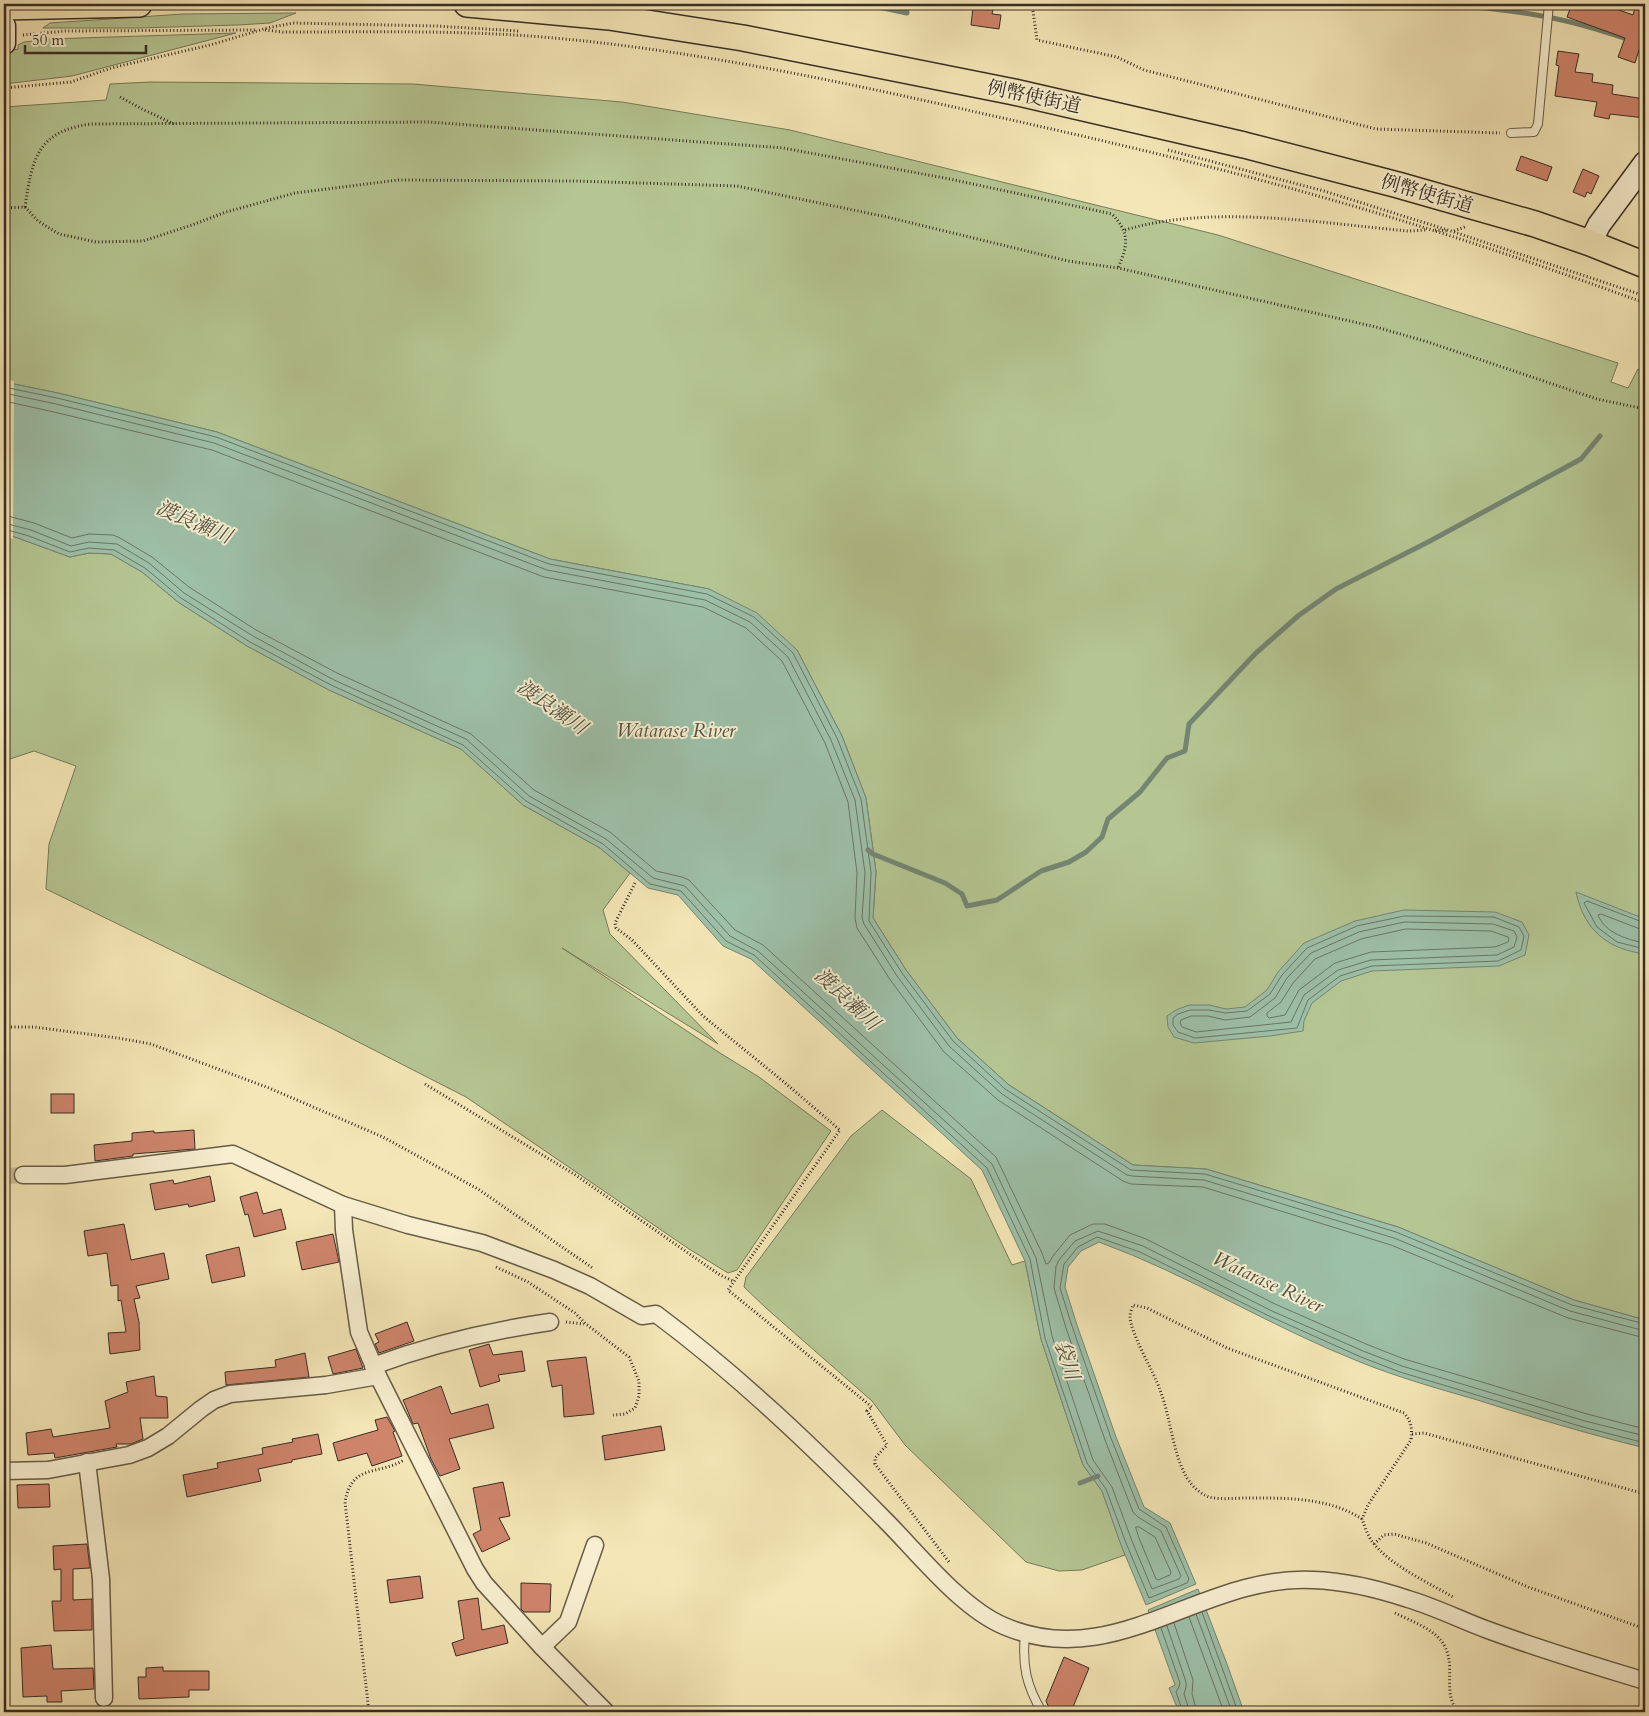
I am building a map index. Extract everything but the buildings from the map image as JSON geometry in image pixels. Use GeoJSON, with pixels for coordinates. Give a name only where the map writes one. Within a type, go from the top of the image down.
{"type":"FeatureCollection","features":[{"type":"Feature","properties":{"kind":"main road"},"geometry":{"type":"LineString","coordinates":[[4,7],[139,4]]}},
{"type":"Feature","properties":{"kind":"main road","name":"例幣使街道"},"geometry":{"type":"LineString","coordinates":[[467,4],[609,17],[743,38],[1014,92],[1254,147],[1398,185],[1535,224],[1645,265]]}},
{"type":"Feature","properties":{"kind":"street"},"geometry":{"type":"LineString","coordinates":[[1590,243],[1599,225],[1645,163]]}},
{"type":"Feature","properties":{"kind":"street"},"geometry":{"type":"LineString","coordinates":[[23,1175],[65,1175],[233,1154],[343,1205],[408,1225],[482,1243],[554,1270],[590,1286],[642,1316],[656,1314],[734,1377],[804,1441],[957,1594],[982,1615],[1025,1634],[1061,1640],[1089,1639],[1149,1623],[1244,1587],[1276,1581],[1313,1580],[1340,1583],[1409,1599],[1487,1630],[1645,1681]]}},
{"type":"Feature","properties":{"kind":"street"},"geometry":{"type":"LineString","coordinates":[[343,1205],[344,1230],[359,1332],[376,1371],[475,1569],[484,1584],[606,1712]]}},
{"type":"Feature","properties":{"kind":"street"},"geometry":{"type":"LineString","coordinates":[[4,1471],[48,1470],[129,1455],[148,1448],[168,1436],[214,1400],[230,1394],[326,1385],[376,1371],[453,1340],[502,1329],[550,1322]]}},
{"type":"Feature","properties":{"kind":"street"},"geometry":{"type":"LineString","coordinates":[[86,1462],[101,1579],[104,1698]]}},
{"type":"Feature","properties":{"kind":"street"},"geometry":{"type":"LineString","coordinates":[[542,1647],[568,1622],[595,1546]]}},
{"type":"Feature","properties":{"kind":"lane"},"geometry":{"type":"LineString","coordinates":[[1511,133],[1534,132],[1538,124],[1549,4]]}},
{"type":"Feature","properties":{"kind":"lane"},"geometry":{"type":"LineString","coordinates":[[1025,1634],[1026,1671],[1031,1694],[1042,1712]]}},
{"type":"Feature","properties":{"kind":"path"},"geometry":{"type":"LineString","coordinates":[[1032,4],[1037,40],[1117,57],[1144,70],[1376,129],[1511,133]]}},
{"type":"Feature","properties":{"kind":"path"},"geometry":{"type":"LineString","coordinates":[[4,88],[71,82],[111,68],[293,23],[374,24],[542,32],[608,39]]}},
{"type":"Feature","properties":{"kind":"path"},"geometry":{"type":"LineString","coordinates":[[9,35],[65,31],[262,30],[283,32],[436,32],[540,37],[634,47],[734,63],[810,76],[1106,142],[1318,196],[1563,274],[1645,303]]}},
{"type":"Feature","properties":{"kind":"path"},"geometry":{"type":"LineString","coordinates":[[120,96],[174,125]]}},
{"type":"Feature","properties":{"kind":"path"},"geometry":{"type":"LineString","coordinates":[[25,207],[30,175],[39,152],[49,139],[75,126],[91,124],[428,122],[783,148],[950,178],[1112,214],[1125,230],[1123,256],[1118,268]]}},
{"type":"Feature","properties":{"kind":"path"},"geometry":{"type":"LineString","coordinates":[[1168,150],[1324,191],[1645,296]]}},
{"type":"Feature","properties":{"kind":"path"},"geometry":{"type":"LineString","coordinates":[[4,208],[25,207],[38,221],[59,234],[96,242],[143,241],[226,212],[295,193],[398,180],[574,181],[737,186],[887,217],[1068,262],[1118,268],[1376,327],[1428,342],[1597,399],[1645,409]]}},
{"type":"Feature","properties":{"kind":"path"},"geometry":{"type":"LineString","coordinates":[[1125,230],[1154,223],[1227,218],[1277,219],[1408,231],[1454,232],[1469,226]]}},
{"type":"Feature","properties":{"kind":"path"},"geometry":{"type":"LineString","coordinates":[[635,883],[615,923],[616,928],[632,940],[703,1016],[840,1130],[728,1290],[872,1406],[867,1411],[887,1445],[876,1458],[875,1464],[952,1566]]}},
{"type":"Feature","properties":{"kind":"path"},"geometry":{"type":"LineString","coordinates":[[4,1027],[34,1027],[151,1044],[268,1088],[383,1137],[478,1189],[601,1274]]}},
{"type":"Feature","properties":{"kind":"path"},"geometry":{"type":"LineString","coordinates":[[426,1084],[574,1174],[720,1276],[733,1281]]}},
{"type":"Feature","properties":{"kind":"path"},"geometry":{"type":"LineString","coordinates":[[1362,1519],[1368,1505],[1411,1440],[1411,1421],[1404,1413],[1226,1348],[1147,1308],[1133,1305],[1130,1316],[1134,1330],[1160,1390],[1171,1424],[1178,1456],[1186,1476],[1200,1494],[1212,1498],[1283,1498],[1330,1504],[1349,1511],[1362,1519],[1374,1544],[1386,1556],[1458,1600]]}},
{"type":"Feature","properties":{"kind":"path"},"geometry":{"type":"LineString","coordinates":[[550,1322],[586,1324],[597,1333]]}},
{"type":"Feature","properties":{"kind":"path"},"geometry":{"type":"LineString","coordinates":[[1412,1434],[1424,1433],[1645,1494]]}},
{"type":"Feature","properties":{"kind":"path"},"geometry":{"type":"LineString","coordinates":[[369,1712],[345,1502],[347,1490],[351,1482],[359,1476],[401,1462],[417,1452]]}},
{"type":"Feature","properties":{"kind":"path"},"geometry":{"type":"LineString","coordinates":[[1374,1544],[1384,1535],[1394,1534],[1426,1543],[1528,1587],[1645,1630]]}},
{"type":"Feature","properties":{"kind":"path"},"geometry":{"type":"LineString","coordinates":[[1392,1611],[1432,1633],[1444,1644],[1451,1668],[1449,1694],[1455,1709],[1459,1712]]}},
{"type":"Feature","properties":{"kind":"shaded area"},"geometry":{"type":"Polygon","coordinates":[[[296,13],[270,23],[238,25],[43,28],[50,23],[183,14],[296,13]]]}},
{"type":"Feature","properties":{"kind":"shaded area"},"geometry":{"type":"Polygon","coordinates":[[[236,33],[72,76],[4,84],[4,52],[18,49],[18,45],[24,42],[49,39],[236,33]]]}},
{"type":"Feature","properties":{"kind":"shaded area"},"geometry":{"type":"Polygon","coordinates":[[[150,82],[413,84],[622,102],[790,130],[1218,235],[1618,363],[1611,382],[1628,388],[1638,369],[1645,372],[1645,1320],[1574,1300],[1398,1227],[1206,1169],[1133,1165],[1009,1085],[957,1038],[906,970],[873,918],[876,872],[866,798],[842,736],[797,650],[709,589],[550,559],[217,432],[58,393],[4,382],[4,107],[106,100],[110,84],[150,82]]]}},
{"type":"Feature","properties":{"kind":"shaded area"},"geometry":{"type":"Polygon","coordinates":[[[4,533],[70,557],[89,553],[111,554],[142,572],[178,602],[247,646],[329,690],[461,749],[523,805],[600,848],[630,873],[603,910],[610,934],[718,1044],[562,948],[759,1077],[831,1131],[737,1270],[728,1273],[689,1249],[466,1097],[329,1027],[46,889],[49,844],[76,766],[34,751],[4,761],[4,533]]]}},
{"type":"Feature","properties":{"kind":"shaded area"},"geometry":{"type":"Polygon","coordinates":[[[882,1110],[971,1179],[1012,1265],[1025,1261],[1041,1339],[1083,1465],[1102,1491],[1125,1555],[1082,1570],[1059,1571],[1026,1562],[905,1445],[872,1401],[744,1287],[746,1277],[851,1136],[882,1110]]]}},
{"type":"Feature","properties":{"kind":"water","name":"Watarase River"},"geometry":{"type":"Polygon","coordinates":[[[4,382],[58,393],[217,432],[550,559],[709,589],[757,613],[797,650],[842,736],[866,798],[876,872],[873,918],[906,970],[957,1038],[1009,1085],[1133,1165],[1206,1169],[1398,1227],[1574,1300],[1645,1320],[1645,1448],[1538,1419],[1374,1367],[1294,1333],[1198,1285],[1099,1242],[1081,1251],[1068,1267],[1065,1287],[1116,1437],[1144,1507],[1170,1523],[1196,1584],[1146,1605],[1121,1545],[1102,1491],[1083,1465],[1041,1339],[1025,1261],[982,1170],[751,959],[723,946],[678,895],[648,888],[600,848],[523,805],[461,749],[329,690],[247,646],[178,602],[142,572],[111,554],[89,553],[70,557],[4,533],[4,382]]]}},
{"type":"Feature","properties":{"kind":"water"},"geometry":{"type":"Polygon","coordinates":[[[1576,892],[1645,919],[1645,954],[1619,948],[1599,935],[1585,917],[1576,892]]]}},
{"type":"Feature","properties":{"kind":"water"},"geometry":{"type":"Polygon","coordinates":[[[1404,910],[1495,912],[1522,922],[1529,935],[1525,955],[1499,966],[1372,971],[1341,981],[1312,1003],[1304,1021],[1303,1031],[1194,1043],[1174,1037],[1168,1027],[1167,1016],[1189,1005],[1209,1005],[1226,1009],[1245,1007],[1267,990],[1278,972],[1304,943],[1355,921],[1404,910]]]}},
{"type":"Feature","properties":{"kind":"water"},"geometry":{"type":"Polygon","coordinates":[[[1198,1589],[1244,1712],[1179,1712],[1169,1688],[1175,1685],[1148,1610],[1198,1589]]]}},
{"type":"Feature","properties":{"kind":"pier"},"geometry":{"type":"Polygon","coordinates":[[[4,379],[14,381],[13,539],[4,536],[4,379]]]}},
{"type":"Feature","properties":{"kind":"waterway"},"geometry":{"type":"LineString","coordinates":[[864,4],[907,13],[906,4]]}},
{"type":"Feature","properties":{"kind":"waterway"},"geometry":{"type":"LineString","coordinates":[[1450,4],[1504,10],[1568,21],[1645,45]]}},
{"type":"Feature","properties":{"kind":"waterway"},"geometry":{"type":"LineString","coordinates":[[868,850],[873,854],[945,883],[962,894],[967,906],[997,900],[1041,871],[1069,862],[1086,852],[1102,837],[1108,819],[1140,792],[1167,758],[1185,751],[1189,724],[1256,653],[1298,616],[1336,589],[1430,541],[1581,459],[1600,436]]}},
{"type":"Feature","properties":{"kind":"waterway"},"geometry":{"type":"LineString","coordinates":[[1080,1483],[1098,1476]]}},
{"type":"Feature","properties":{"kind":"tunnel"},"geometry":{"type":"LineString","coordinates":[[4,1176],[23,1175]]}},
{"type":"Feature","properties":{"kind":"water label","name":"渡良瀬川"},"geometry":{"type":"Point","coordinates":[194,522]}},
{"type":"Feature","properties":{"kind":"water label","name":"渡良瀬川"},"geometry":{"type":"Point","coordinates":[552,707]}},
{"type":"Feature","properties":{"kind":"water label","name":"渡良瀬川"},"geometry":{"type":"Point","coordinates":[847,999]}},
{"type":"Feature","properties":{"kind":"water label","name":"袋川"},"geometry":{"type":"Point","coordinates":[1067,1360]}}]}
